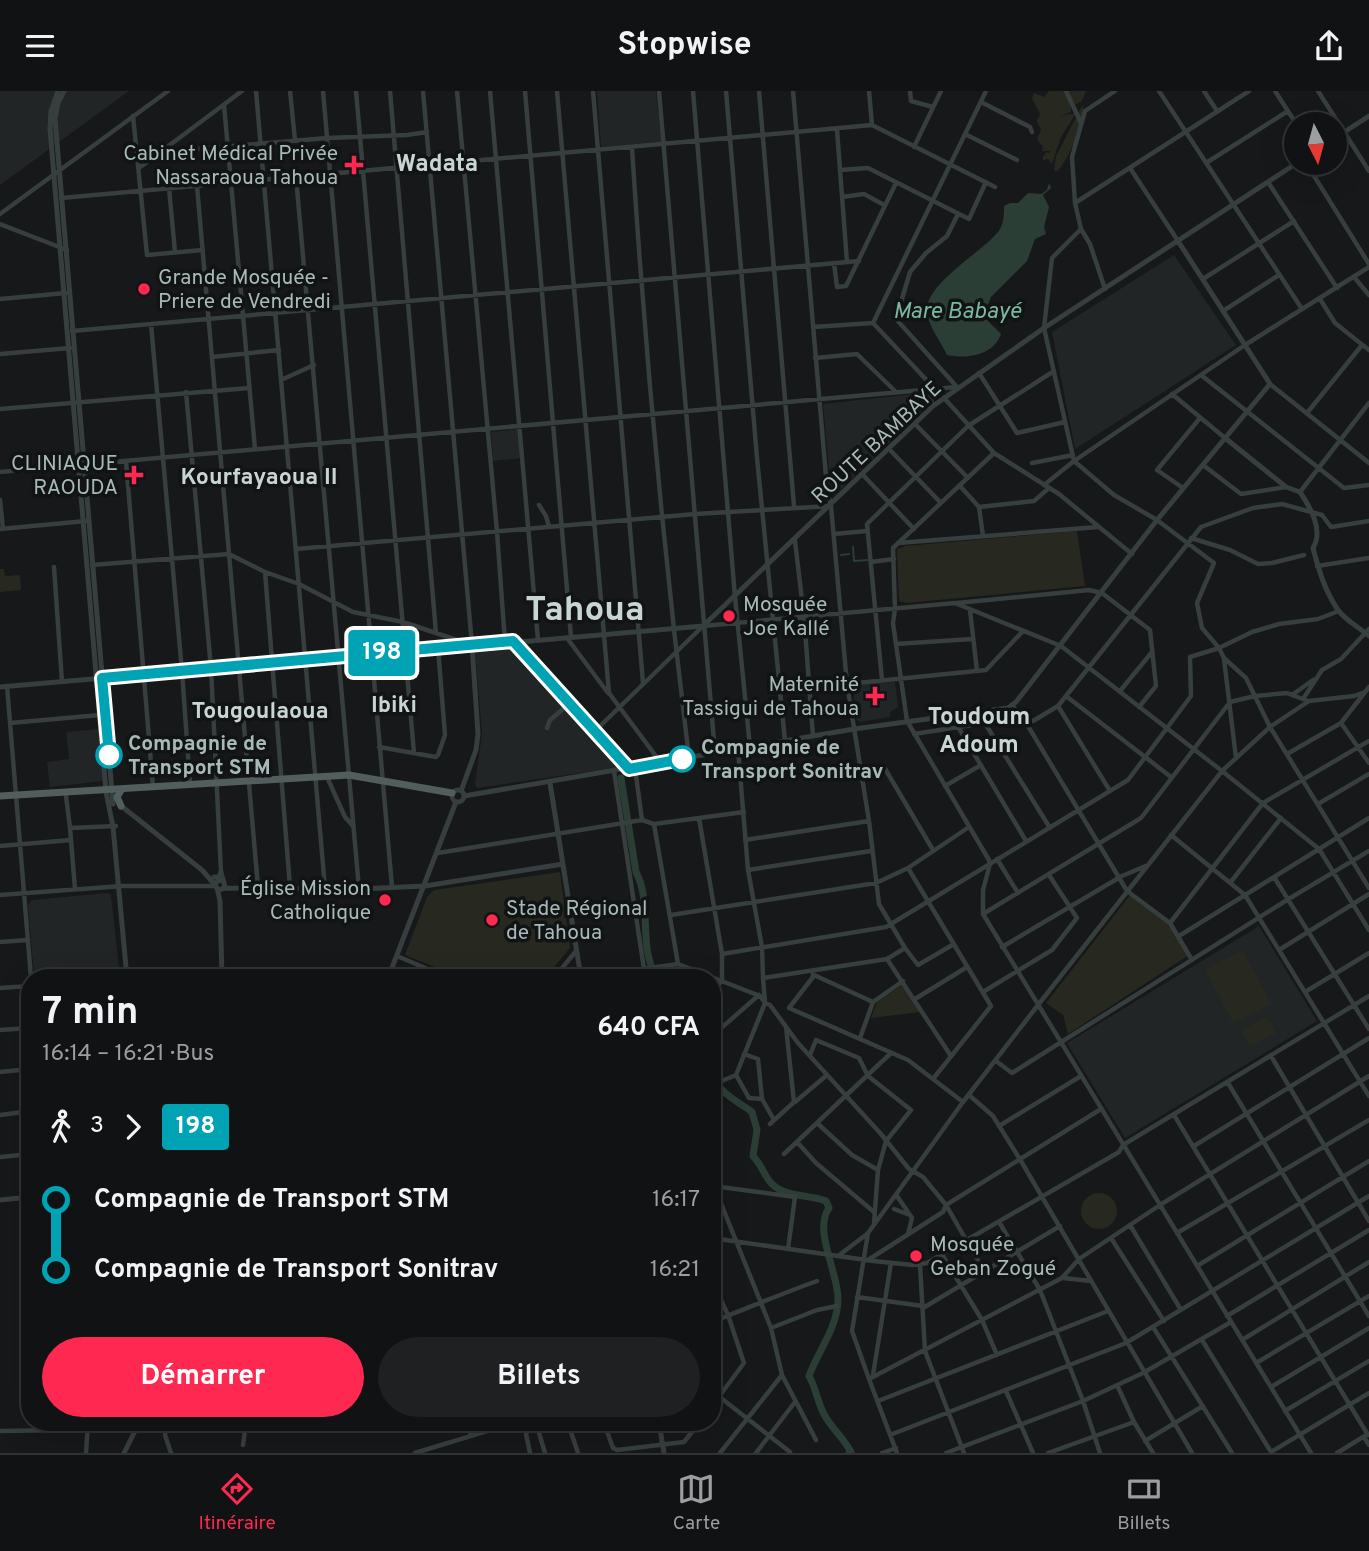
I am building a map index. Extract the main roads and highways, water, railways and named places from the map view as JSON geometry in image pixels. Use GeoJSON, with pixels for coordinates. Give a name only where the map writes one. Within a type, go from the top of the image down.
{"type":"FeatureCollection","features":[{"type":"Feature","properties":{"kind":"main road"},"geometry":{"type":"LineString","coordinates":[[16,797],[66,796],[153,786],[349,775],[452,793]]}},
{"type":"Feature","properties":{"kind":"main road"},"geometry":{"type":"LineString","coordinates":[[121,806],[117,797],[124,789]]}},
{"type":"Feature","properties":{"kind":"main road"},"geometry":{"type":"LineString","coordinates":[[0,798],[109,792]]}},
{"type":"Feature","properties":{"kind":"water","name":"Mare Babayé"},"geometry":{"type":"Polygon","coordinates":[[[1049,183],[1051,188],[1043,195],[1049,207],[1044,227],[1046,234],[1035,239],[1027,261],[991,297],[986,310],[988,321],[1001,334],[997,341],[986,351],[971,356],[947,355],[928,317],[929,301],[935,290],[998,232],[1003,223],[1004,206],[1018,203],[1028,193],[1041,194],[1047,190],[1049,183]]]}},
{"type":"Feature","properties":{"kind":"waterway"},"geometry":{"type":"LineString","coordinates":[[853,547],[854,561],[868,560]]}},
{"type":"Feature","properties":{"kind":"waterway"},"geometry":{"type":"LineString","coordinates":[[841,555],[849,554]]}},
{"type":"Feature","properties":{"kind":"waterway"},"geometry":{"type":"LineString","coordinates":[[621,778],[636,872],[644,898],[646,939],[652,969]]}},
{"type":"Feature","properties":{"kind":"waterway"},"geometry":{"type":"LineString","coordinates":[[721,1089],[752,1112],[757,1130],[753,1156],[772,1184],[784,1192],[826,1201],[829,1208],[824,1228],[837,1288],[837,1309],[831,1329],[809,1376],[824,1414],[848,1447],[851,1452],[849,1453]]}},
{"type":"Feature","properties":{"kind":"place","name":"Cabinet Médical Privée Nassaraoua Tahoua"},"geometry":{"type":"Point","coordinates":[354,165]}},
{"type":"Feature","properties":{"kind":"place","name":"Grande Mosquée - Priere de Vendredi"},"geometry":{"type":"Point","coordinates":[144,289]}},
{"type":"Feature","properties":{"kind":"place","name":"CLINIAQUE RAOUDA"},"geometry":{"type":"Point","coordinates":[134,475]}},
{"type":"Feature","properties":{"kind":"place","name":"Mosquée Joe Kallé"},"geometry":{"type":"Point","coordinates":[729,616]}},
{"type":"Feature","properties":{"kind":"place","name":"Maternité Tassigui de Tahoua"},"geometry":{"type":"Point","coordinates":[875,696]}},
{"type":"Feature","properties":{"kind":"place","name":"Compagnie de Transport STM"},"geometry":{"type":"Point","coordinates":[109,755]}},
{"type":"Feature","properties":{"kind":"place","name":"Compagnie de Transport Sonitrav"},"geometry":{"type":"Point","coordinates":[682,759]}},
{"type":"Feature","properties":{"kind":"place","name":"Église Mission Catholique"},"geometry":{"type":"Point","coordinates":[385,900]}},
{"type":"Feature","properties":{"kind":"place","name":"Stade Régional de Tahoua"},"geometry":{"type":"Point","coordinates":[492,920]}},
{"type":"Feature","properties":{"kind":"place","name":"Mosquée Geban Zogué"},"geometry":{"type":"Point","coordinates":[916,1256]}},
{"type":"Feature","properties":{"kind":"district","name":"Wadata"},"geometry":{"type":"Point","coordinates":[437,163]}},
{"type":"Feature","properties":{"kind":"district","name":"Kourfayaoua II"},"geometry":{"type":"Point","coordinates":[259,476]}},
{"type":"Feature","properties":{"kind":"district","name":"Tahoua"},"geometry":{"type":"Point","coordinates":[585,608]}},
{"type":"Feature","properties":{"kind":"district","name":"Ibiki"},"geometry":{"type":"Point","coordinates":[394,704]}},
{"type":"Feature","properties":{"kind":"district","name":"Tougoulaoua"},"geometry":{"type":"Point","coordinates":[260,710]}},
{"type":"Feature","properties":{"kind":"district","name":"Toudoum Adoum"},"geometry":{"type":"Point","coordinates":[979,730]}}]}
